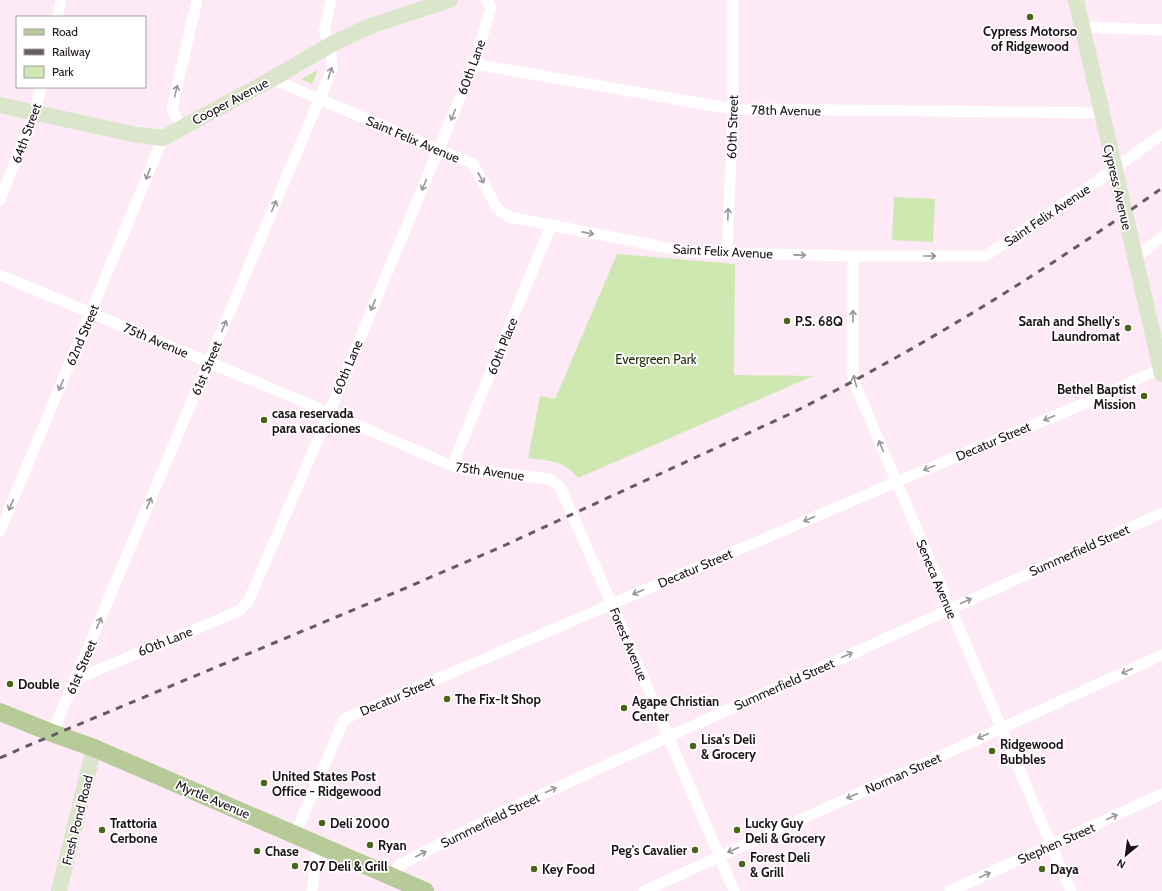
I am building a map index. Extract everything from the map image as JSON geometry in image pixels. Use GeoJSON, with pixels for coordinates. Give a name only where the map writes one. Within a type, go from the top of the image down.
{"type":"FeatureCollection","features":[{"type":"Feature","properties":{"kind":"main road","name":"Cooper Avenue"},"geometry":{"type":"LineString","coordinates":[[163,138],[272,79],[330,45],[370,26],[450,0]]}},
{"type":"Feature","properties":{"kind":"main road","name":"Cypress Avenue"},"geometry":{"type":"LineString","coordinates":[[1076,0],[1162,372]]}},
{"type":"Feature","properties":{"kind":"main road"},"geometry":{"type":"LineString","coordinates":[[0,105],[137,135],[163,138]]}},
{"type":"Feature","properties":{"kind":"main road","name":"Myrtle Avenue"},"geometry":{"type":"LineString","coordinates":[[0,712],[94,748],[425,891]]}},
{"type":"Feature","properties":{"kind":"main road","name":"Fresh Pond Road"},"geometry":{"type":"LineString","coordinates":[[59,891],[94,748]]}},
{"type":"Feature","properties":{"kind":"street"},"geometry":{"type":"LineString","coordinates":[[57,16],[61,0]]}},
{"type":"Feature","properties":{"kind":"street"},"geometry":{"type":"LineString","coordinates":[[181,128],[172,108],[197,0]]}},
{"type":"Feature","properties":{"kind":"street","name":"61st Street"},"geometry":{"type":"LineString","coordinates":[[52,733],[332,69],[330,45],[324,31],[331,0]]}},
{"type":"Feature","properties":{"kind":"street","name":"60th Lane"},"geometry":{"type":"LineString","coordinates":[[76,679],[232,614],[241,609],[248,602],[474,64],[491,7],[486,0]]}},
{"type":"Feature","properties":{"kind":"street","name":"60th Street"},"geometry":{"type":"LineString","coordinates":[[727,253],[733,110],[733,0]]}},
{"type":"Feature","properties":{"kind":"street"},"geometry":{"type":"LineString","coordinates":[[1082,27],[1162,30]]}},
{"type":"Feature","properties":{"kind":"street","name":"78th Avenue"},"geometry":{"type":"LineString","coordinates":[[474,64],[733,110],[1102,113]]}},
{"type":"Feature","properties":{"kind":"street","name":"Saint Felix Avenue"},"geometry":{"type":"LineString","coordinates":[[272,79],[473,164],[497,208],[509,217],[688,252],[853,256],[985,256],[1114,169],[1162,134]]}},
{"type":"Feature","properties":{"kind":"street","name":"64th Street"},"geometry":{"type":"LineString","coordinates":[[0,200],[35,112],[41,88]]}},
{"type":"Feature","properties":{"kind":"street","name":"62nd Street"},"geometry":{"type":"LineString","coordinates":[[0,531],[92,313],[163,138]]}},
{"type":"Feature","properties":{"kind":"street","name":"60th Place"},"geometry":{"type":"LineString","coordinates":[[452,466],[551,225]]}},
{"type":"Feature","properties":{"kind":"street"},"geometry":{"type":"LineString","coordinates":[[1135,258],[1162,237]]}},
{"type":"Feature","properties":{"kind":"street","name":"Seneca Avenue"},"geometry":{"type":"LineString","coordinates":[[853,256],[853,380],[1071,891]]}},
{"type":"Feature","properties":{"kind":"street","name":"75th Avenue"},"geometry":{"type":"LineString","coordinates":[[0,275],[328,412],[452,466],[462,469],[550,479],[560,487]]}},
{"type":"Feature","properties":{"kind":"street","name":"Decatur Street"},"geometry":{"type":"LineString","coordinates":[[295,835],[344,719],[896,482],[1100,397],[1146,375],[1162,372]]}},
{"type":"Feature","properties":{"kind":"street","name":"Forest Avenue"},"geometry":{"type":"LineString","coordinates":[[560,487],[734,891]]}},
{"type":"Feature","properties":{"kind":"street","name":"Summerfield Street"},"geometry":{"type":"LineString","coordinates":[[393,878],[399,865],[490,819],[668,736],[1162,513]]}},
{"type":"Feature","properties":{"kind":"street","name":"Norman Street"},"geometry":{"type":"LineString","coordinates":[[644,891],[1162,654]]}},
{"type":"Feature","properties":{"kind":"street","name":"Stephen Street"},"geometry":{"type":"LineString","coordinates":[[950,891],[1162,794]]}},
{"type":"Feature","properties":{"kind":"street"},"geometry":{"type":"LineString","coordinates":[[312,891],[318,844]]}},
{"type":"Feature","properties":{"kind":"green space"},"geometry":{"type":"Polygon","coordinates":[[[318,70],[312,84],[301,79],[318,70]]]}},
{"type":"Feature","properties":{"kind":"green space"},"geometry":{"type":"Polygon","coordinates":[[[894,197],[935,199],[933,242],[892,240],[894,197]]]}},
{"type":"Feature","properties":{"kind":"green space","name":"Evergreen Park"},"geometry":{"type":"Polygon","coordinates":[[[617,254],[735,264],[734,375],[813,376],[578,478],[573,472],[555,462],[528,458],[540,396],[555,399],[617,254]]]}},
{"type":"Feature","properties":{"kind":"railway"},"geometry":{"type":"LineString","coordinates":[[0,758],[501,547],[792,413],[888,362],[981,308],[1073,249],[1162,188]]}},
{"type":"Feature","properties":{"kind":"place","name":"Cypress Motorso of Ridgewood"},"geometry":{"type":"Point","coordinates":[1030,17]}},
{"type":"Feature","properties":{"kind":"place","name":"P.S. 68Q"},"geometry":{"type":"Point","coordinates":[787,321]}},
{"type":"Feature","properties":{"kind":"place","name":"Sarah and Shelly's Laundromat"},"geometry":{"type":"Point","coordinates":[1128,328]}},
{"type":"Feature","properties":{"kind":"place","name":"Bethel Baptist Mission"},"geometry":{"type":"Point","coordinates":[1144,396]}},
{"type":"Feature","properties":{"kind":"place","name":"casa reservada para vacaciones"},"geometry":{"type":"Point","coordinates":[264,420]}},
{"type":"Feature","properties":{"kind":"place","name":"Double"},"geometry":{"type":"Point","coordinates":[10,684]}},
{"type":"Feature","properties":{"kind":"place","name":"The Fix-It Shop"},"geometry":{"type":"Point","coordinates":[447,699]}},
{"type":"Feature","properties":{"kind":"place","name":"Agape Christian Center"},"geometry":{"type":"Point","coordinates":[624,708]}},
{"type":"Feature","properties":{"kind":"place","name":"Lisa's Deli & Grocery"},"geometry":{"type":"Point","coordinates":[693,746]}},
{"type":"Feature","properties":{"kind":"place","name":"Ridgewood Bubbles"},"geometry":{"type":"Point","coordinates":[992,751]}},
{"type":"Feature","properties":{"kind":"place","name":"United States Post Office - Ridgewood"},"geometry":{"type":"Point","coordinates":[264,783]}},
{"type":"Feature","properties":{"kind":"place","name":"Deli 2000"},"geometry":{"type":"Point","coordinates":[322,823]}},
{"type":"Feature","properties":{"kind":"place","name":"Trattoria Cerbone"},"geometry":{"type":"Point","coordinates":[102,830]}},
{"type":"Feature","properties":{"kind":"place","name":"Lucky Guy Deli & Grocery"},"geometry":{"type":"Point","coordinates":[737,830]}},
{"type":"Feature","properties":{"kind":"place","name":"Ryan"},"geometry":{"type":"Point","coordinates":[370,845]}},
{"type":"Feature","properties":{"kind":"place","name":"Peg's Cavalier"},"geometry":{"type":"Point","coordinates":[695,850]}},
{"type":"Feature","properties":{"kind":"place","name":"Chase"},"geometry":{"type":"Point","coordinates":[257,851]}},
{"type":"Feature","properties":{"kind":"place","name":"Forest Deli & Grill"},"geometry":{"type":"Point","coordinates":[742,864]}},
{"type":"Feature","properties":{"kind":"place","name":"707 Deli & Grill"},"geometry":{"type":"Point","coordinates":[295,866]}},
{"type":"Feature","properties":{"kind":"place","name":"Key Food"},"geometry":{"type":"Point","coordinates":[534,869]}},
{"type":"Feature","properties":{"kind":"place","name":"Daya"},"geometry":{"type":"Point","coordinates":[1042,869]}}]}
